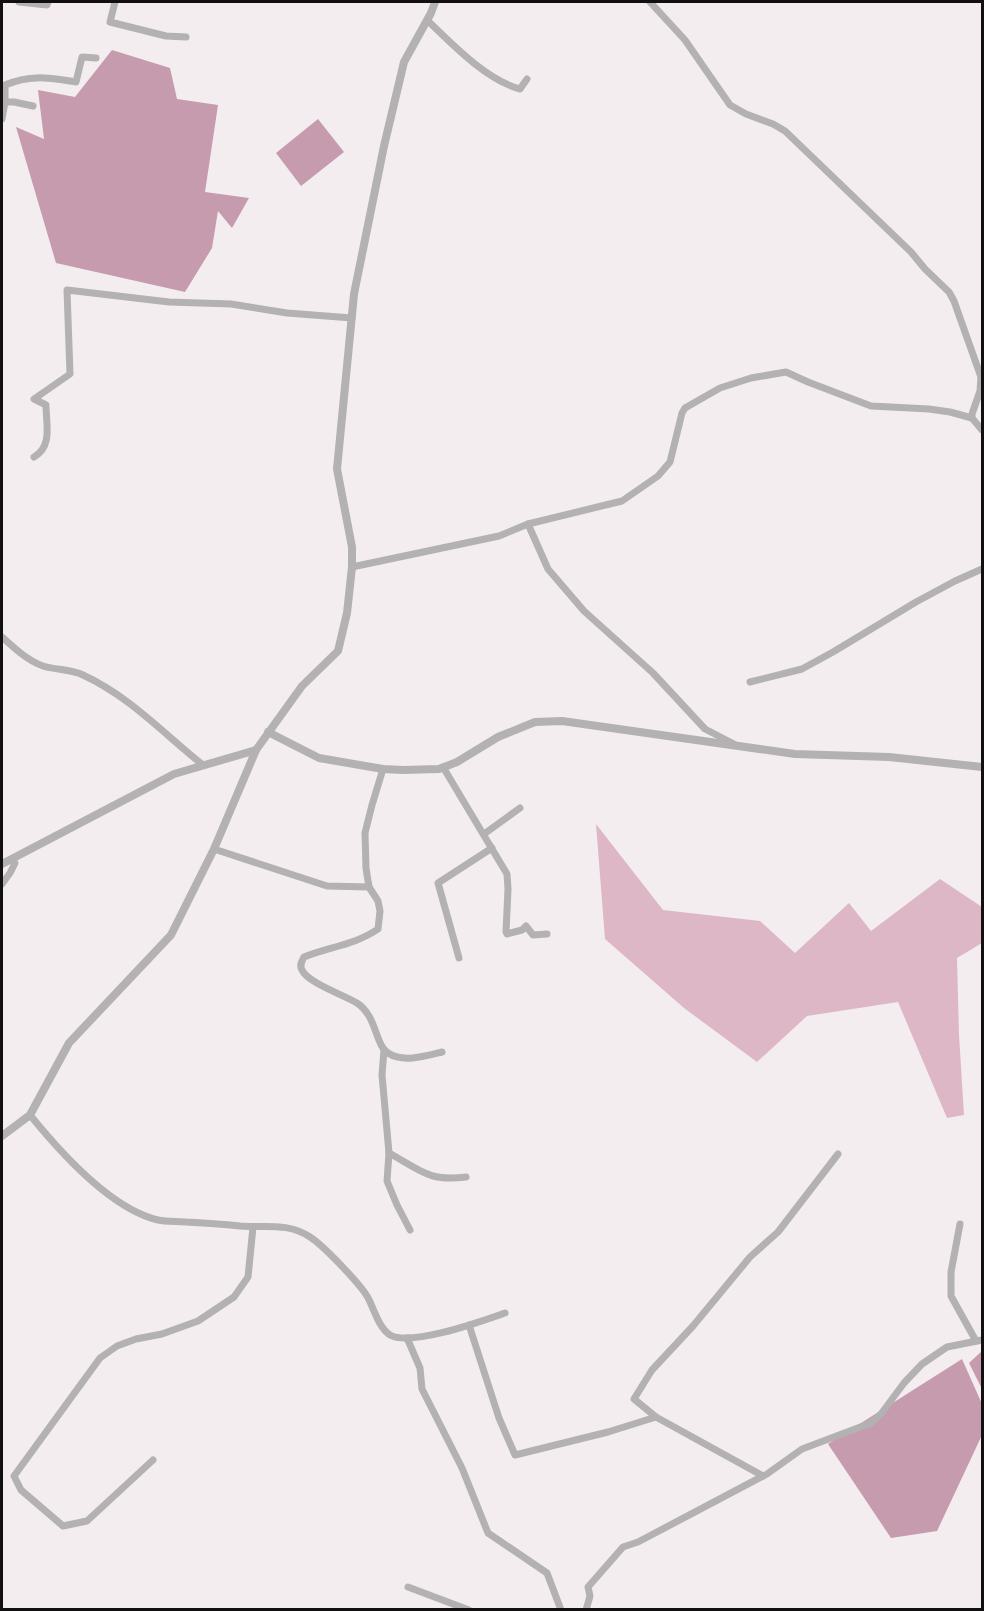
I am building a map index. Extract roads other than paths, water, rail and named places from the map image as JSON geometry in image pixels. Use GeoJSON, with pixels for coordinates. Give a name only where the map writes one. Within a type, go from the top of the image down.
{"type":"FeatureCollection","features":[{"type":"Feature","properties":{"kind":"street"},"geometry":{"type":"LineString","coordinates":[[19,2],[47,5],[48,2]]}},
{"type":"Feature","properties":{"kind":"street"},"geometry":{"type":"LineString","coordinates":[[115,2],[110,22],[166,36],[186,37]]}},
{"type":"Feature","properties":{"kind":"street"},"geometry":{"type":"LineString","coordinates":[[2,1136],[30,1115],[69,1043],[171,935],[214,849],[256,750],[302,686],[338,651],[347,614],[352,567],[352,547],[337,469],[354,294],[382,158],[405,62],[435,2]]}},
{"type":"Feature","properties":{"kind":"street"},"geometry":{"type":"LineString","coordinates":[[650,2],[685,40],[730,105],[785,131],[911,252],[949,292],[981,377],[980,391],[972,418]]}},
{"type":"Feature","properties":{"kind":"street"},"geometry":{"type":"LineString","coordinates":[[427,20],[484,70],[505,85],[520,89],[527,79]]}},
{"type":"Feature","properties":{"kind":"street"},"geometry":{"type":"LineString","coordinates":[[2,119],[4,85],[19,79],[37,76],[76,82],[82,57],[96,58]]}},
{"type":"Feature","properties":{"kind":"street"},"geometry":{"type":"LineString","coordinates":[[4,102],[33,106]]}},
{"type":"Feature","properties":{"kind":"street"},"geometry":{"type":"LineString","coordinates":[[34,457],[41,453],[47,443],[46,405],[34,399],[70,374],[67,290],[168,302],[231,304],[286,313],[352,318]]}},
{"type":"Feature","properties":{"kind":"street"},"geometry":{"type":"LineString","coordinates":[[352,567],[499,536],[528,524],[622,501],[658,476],[670,462],[685,408],[720,388],[751,378],[786,372],[872,406],[929,408],[972,418],[982,430]]}},
{"type":"Feature","properties":{"kind":"street"},"geometry":{"type":"LineString","coordinates":[[528,524],[548,569],[584,611],[653,673],[705,729],[740,747]]}},
{"type":"Feature","properties":{"kind":"street"},"geometry":{"type":"LineString","coordinates":[[750,682],[802,669],[916,602],[982,569]]}},
{"type":"Feature","properties":{"kind":"street"},"geometry":{"type":"LineString","coordinates":[[2,637],[36,663],[81,674],[106,688],[146,714],[156,726],[203,765]]}},
{"type":"Feature","properties":{"kind":"street"},"geometry":{"type":"LineString","coordinates":[[268,732],[320,758],[383,769],[403,770],[443,767],[457,762],[498,737],[535,722],[562,721],[795,754],[889,757],[982,767]]}},
{"type":"Feature","properties":{"kind":"street"},"geometry":{"type":"LineString","coordinates":[[2,864],[174,774],[256,750]]}},
{"type":"Feature","properties":{"kind":"street"},"geometry":{"type":"LineString","coordinates":[[443,767],[507,874],[507,934],[526,927],[533,935],[547,934]]}},
{"type":"Feature","properties":{"kind":"street"},"geometry":{"type":"LineString","coordinates":[[383,769],[365,834],[369,887],[378,901],[380,911],[378,929],[351,943],[317,951],[303,957],[300,965],[309,978],[358,1004],[369,1014],[384,1050],[382,1075],[389,1153],[387,1181],[410,1230]]}},
{"type":"Feature","properties":{"kind":"street"},"geometry":{"type":"LineString","coordinates":[[484,834],[520,808]]}},
{"type":"Feature","properties":{"kind":"street"},"geometry":{"type":"LineString","coordinates":[[459,958],[438,883],[492,848]]}},
{"type":"Feature","properties":{"kind":"street"},"geometry":{"type":"LineString","coordinates":[[214,849],[327,886],[369,887]]}},
{"type":"Feature","properties":{"kind":"street"},"geometry":{"type":"LineString","coordinates":[[2,884],[15,863],[12,859]]}},
{"type":"Feature","properties":{"kind":"street"},"geometry":{"type":"LineString","coordinates":[[384,1050],[390,1055],[420,1058],[442,1052]]}},
{"type":"Feature","properties":{"kind":"street"},"geometry":{"type":"LineString","coordinates":[[30,1115],[65,1155],[128,1208],[158,1220],[253,1227],[281,1225],[309,1236],[325,1249],[366,1295],[380,1324],[391,1335],[406,1338],[456,1330],[504,1313]]}},
{"type":"Feature","properties":{"kind":"street"},"geometry":{"type":"LineString","coordinates":[[389,1153],[437,1178],[466,1177]]}},
{"type":"Feature","properties":{"kind":"street"},"geometry":{"type":"LineString","coordinates":[[763,1476],[656,1417],[634,1400],[652,1370],[693,1326],[750,1257],[778,1232],[838,1154]]}},
{"type":"Feature","properties":{"kind":"street"},"geometry":{"type":"LineString","coordinates":[[586,1610],[590,1596],[588,1587],[595,1576],[623,1547],[638,1542],[763,1476],[802,1449],[871,1423],[922,1364],[947,1347],[979,1340],[951,1296],[951,1272],[960,1224]]}},
{"type":"Feature","properties":{"kind":"street"},"geometry":{"type":"LineString","coordinates":[[153,1460],[87,1521],[63,1526],[21,1490],[14,1476],[100,1358],[117,1346],[136,1339],[162,1334],[198,1321],[234,1297],[248,1277],[253,1227]]}},
{"type":"Feature","properties":{"kind":"street"},"geometry":{"type":"LineString","coordinates":[[469,1325],[499,1418],[515,1455],[608,1432],[656,1417]]}},
{"type":"Feature","properties":{"kind":"street"},"geometry":{"type":"LineString","coordinates":[[406,1338],[420,1368],[422,1389],[462,1468],[488,1533],[547,1572],[561,1609],[550,1610]]}},
{"type":"Feature","properties":{"kind":"street"},"geometry":{"type":"LineString","coordinates":[[408,1587],[469,1610]]}}]}
